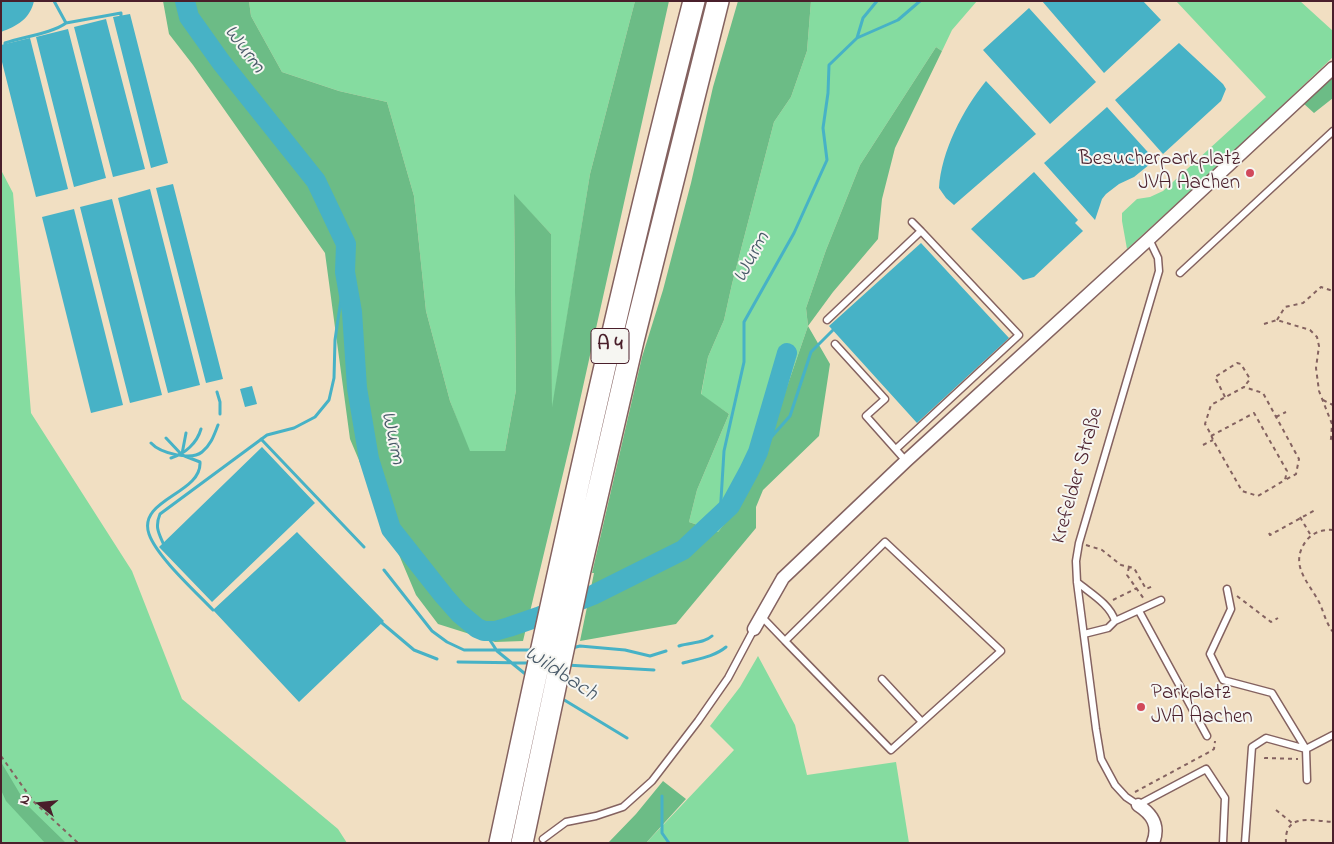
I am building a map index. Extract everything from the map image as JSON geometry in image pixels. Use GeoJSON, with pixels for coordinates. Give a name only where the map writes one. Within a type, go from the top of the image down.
{"type":"FeatureCollection","features":[{"type":"Feature","properties":{"kind":"highway","name":"A 4"},"geometry":{"type":"LineString","coordinates":[[500,843],[559,566],[662,127],[694,1]]}},
{"type":"Feature","properties":{"kind":"highway","name":"A 4"},"geometry":{"type":"LineString","coordinates":[[522,843],[580,570],[633,341],[718,1]]}},
{"type":"Feature","properties":{"kind":"highway"},"geometry":{"type":"LineString","coordinates":[[710,31],[724,1]]}},
{"type":"Feature","properties":{"kind":"street"},"geometry":{"type":"LineString","coordinates":[[754,629],[783,578],[906,461],[1333,68]]}},
{"type":"Feature","properties":{"kind":"street","name":"Krefelder Straße"},"geometry":{"type":"LineString","coordinates":[[1138,805],[1149,812],[1154,822],[1155,836],[1153,843]]}},
{"type":"Feature","properties":{"kind":"lane"},"geometry":{"type":"LineString","coordinates":[[1180,273],[1333,131]]}},
{"type":"Feature","properties":{"kind":"lane"},"geometry":{"type":"LineString","coordinates":[[896,449],[1019,336],[912,222]]}},
{"type":"Feature","properties":{"kind":"lane"},"geometry":{"type":"LineString","coordinates":[[827,320],[921,231]]}},
{"type":"Feature","properties":{"kind":"lane","name":"Krefelder Straße"},"geometry":{"type":"LineString","coordinates":[[1138,805],[1126,797],[1116,785],[1102,759],[1096,730],[1076,561],[1079,543],[1159,271],[1158,258],[1149,239]]}},
{"type":"Feature","properties":{"kind":"lane"},"geometry":{"type":"LineString","coordinates":[[835,344],[885,399],[866,416],[906,461]]}},
{"type":"Feature","properties":{"kind":"lane"},"geometry":{"type":"LineString","coordinates":[[761,616],[785,641],[891,750],[1001,651],[885,542],[785,641]]}},
{"type":"Feature","properties":{"kind":"lane"},"geometry":{"type":"LineString","coordinates":[[1077,582],[1104,604],[1113,614],[1115,621]]}},
{"type":"Feature","properties":{"kind":"lane"},"geometry":{"type":"LineString","coordinates":[[1228,589],[1231,608],[1210,654],[1223,680],[1272,693],[1306,749],[1307,780]]}},
{"type":"Feature","properties":{"kind":"lane"},"geometry":{"type":"LineString","coordinates":[[1084,634],[1108,628],[1115,621],[1161,600]]}},
{"type":"Feature","properties":{"kind":"lane"},"geometry":{"type":"LineString","coordinates":[[1139,611],[1206,736]]}},
{"type":"Feature","properties":{"kind":"lane"},"geometry":{"type":"LineString","coordinates":[[543,839],[566,822],[596,816],[623,807],[652,781],[728,678],[754,629]]}},
{"type":"Feature","properties":{"kind":"lane"},"geometry":{"type":"LineString","coordinates":[[882,679],[922,722]]}},
{"type":"Feature","properties":{"kind":"lane"},"geometry":{"type":"LineString","coordinates":[[1245,843],[1252,747],[1266,738],[1306,749],[1333,735]]}},
{"type":"Feature","properties":{"kind":"lane"},"geometry":{"type":"LineString","coordinates":[[1138,805],[1206,770],[1225,798],[1223,843]]}},
{"type":"Feature","properties":{"kind":"path"},"geometry":{"type":"LineString","coordinates":[[1277,320],[1285,307],[1303,303],[1321,286],[1333,291]]}},
{"type":"Feature","properties":{"kind":"path"},"geometry":{"type":"LineString","coordinates":[[1264,324],[1277,320],[1310,330],[1317,337],[1319,346],[1316,368],[1319,391],[1332,424],[1330,441],[1333,444]]}},
{"type":"Feature","properties":{"kind":"path"},"geometry":{"type":"LineString","coordinates":[[1225,397],[1215,377],[1237,363],[1241,364],[1250,379],[1244,387],[1225,397],[1211,404],[1205,424],[1242,491],[1258,496],[1296,474],[1299,459],[1263,393],[1244,387]]}},
{"type":"Feature","properties":{"kind":"path"},"geometry":{"type":"LineString","coordinates":[[1324,400],[1333,405]]}},
{"type":"Feature","properties":{"kind":"path"},"geometry":{"type":"LineString","coordinates":[[1276,417],[1286,412]]}},
{"type":"Feature","properties":{"kind":"path"},"geometry":{"type":"LineString","coordinates":[[1211,436],[1254,413],[1287,471],[1285,480]]}},
{"type":"Feature","properties":{"kind":"path"},"geometry":{"type":"LineString","coordinates":[[1203,445],[1214,440]]}},
{"type":"Feature","properties":{"kind":"path"},"geometry":{"type":"LineString","coordinates":[[1269,533],[1270,535],[1317,510]]}},
{"type":"Feature","properties":{"kind":"path"},"geometry":{"type":"LineString","coordinates":[[1301,518],[1311,535]]}},
{"type":"Feature","properties":{"kind":"path"},"geometry":{"type":"LineString","coordinates":[[1333,530],[1326,530],[1311,535],[1300,549],[1301,572],[1305,582],[1320,603],[1333,632]]}},
{"type":"Feature","properties":{"kind":"path"},"geometry":{"type":"LineString","coordinates":[[1079,543],[1102,550],[1121,565],[1134,568],[1146,589]]}},
{"type":"Feature","properties":{"kind":"path"},"geometry":{"type":"LineString","coordinates":[[1129,567],[1127,575],[1148,606]]}},
{"type":"Feature","properties":{"kind":"path"},"geometry":{"type":"LineString","coordinates":[[1140,592],[1153,586]]}},
{"type":"Feature","properties":{"kind":"path"},"geometry":{"type":"LineString","coordinates":[[1104,604],[1137,588]]}},
{"type":"Feature","properties":{"kind":"path"},"geometry":{"type":"LineString","coordinates":[[1228,589],[1271,622],[1278,618]]}},
{"type":"Feature","properties":{"kind":"path"},"geometry":{"type":"LineString","coordinates":[[1126,797],[1211,751],[1214,748],[1215,741]]}},
{"type":"Feature","properties":{"kind":"path"},"geometry":{"type":"LineString","coordinates":[[1265,760],[1265,758],[1299,759],[1306,749]]}},
{"type":"Feature","properties":{"kind":"path"},"geometry":{"type":"LineString","coordinates":[[1,756],[33,801],[78,843]]}},
{"type":"Feature","properties":{"kind":"path"},"geometry":{"type":"LineString","coordinates":[[1276,810],[1292,823]]}},
{"type":"Feature","properties":{"kind":"path"},"geometry":{"type":"LineString","coordinates":[[1286,843],[1288,828],[1292,823],[1299,820],[1333,822]]}},
{"type":"Feature","properties":{"kind":"green space"},"geometry":{"type":"Polygon","coordinates":[[[163,1],[249,1],[251,16],[282,72],[339,91],[387,102],[414,196],[426,311],[450,401],[470,451],[505,451],[516,390],[514,194],[551,234],[552,407],[590,174],[635,1],[669,1],[572,436],[523,641],[495,642],[438,624],[416,595],[350,439],[325,253],[193,65],[169,34],[163,1]]]}},
{"type":"Feature","properties":{"kind":"green space"},"geometry":{"type":"Polygon","coordinates":[[[249,1],[635,1],[590,174],[552,411],[551,234],[514,195],[516,390],[505,451],[469,451],[450,401],[426,311],[414,196],[387,102],[339,91],[282,72],[251,16],[249,1]]]}},
{"type":"Feature","properties":{"kind":"green space"},"geometry":{"type":"Polygon","coordinates":[[[738,1],[811,1],[807,51],[791,97],[774,122],[724,320],[708,357],[701,394],[729,414],[697,490],[689,522],[718,532],[733,513],[760,465],[808,326],[830,364],[819,436],[763,490],[756,507],[756,528],[676,624],[580,641],[594,573],[592,573],[642,357],[663,290],[691,183],[713,87],[738,1]]]}},
{"type":"Feature","properties":{"kind":"green space"},"geometry":{"type":"Polygon","coordinates":[[[811,1],[977,1],[952,30],[942,51],[936,47],[860,165],[826,250],[806,308],[808,326],[760,465],[733,513],[718,532],[689,522],[697,490],[729,414],[701,395],[708,357],[724,320],[774,122],[791,97],[807,51],[811,1]]]}},
{"type":"Feature","properties":{"kind":"green space"},"geometry":{"type":"Polygon","coordinates":[[[1176,1],[1300,1],[1333,31],[1333,57],[1229,156],[1127,249],[1122,213],[1137,199],[1150,197],[1163,191],[1266,97],[1176,1]]]}},
{"type":"Feature","properties":{"kind":"green space"},"geometry":{"type":"Polygon","coordinates":[[[936,47],[942,51],[895,148],[882,199],[878,239],[833,292],[808,326],[806,308],[826,250],[860,165],[936,47]]]}},
{"type":"Feature","properties":{"kind":"green space"},"geometry":{"type":"Polygon","coordinates":[[[1333,76],[1333,98],[1314,113],[1303,103],[1333,76]]]}},
{"type":"Feature","properties":{"kind":"green space"},"geometry":{"type":"Polygon","coordinates":[[[1,170],[13,193],[31,413],[132,571],[182,699],[338,829],[347,843],[1,843],[1,170]]]}},
{"type":"Feature","properties":{"kind":"green space"},"geometry":{"type":"Polygon","coordinates":[[[758,656],[795,725],[807,775],[896,762],[909,843],[646,843],[734,750],[710,726],[740,687],[758,656]]]}},
{"type":"Feature","properties":{"kind":"green space"},"geometry":{"type":"Polygon","coordinates":[[[1,762],[26,804],[66,843],[45,843],[6,801],[1,790],[1,762]]]}},
{"type":"Feature","properties":{"kind":"green space"},"geometry":{"type":"Polygon","coordinates":[[[663,781],[686,799],[646,843],[608,843],[636,814],[663,781]]]}},
{"type":"Feature","properties":{"kind":"water"},"geometry":{"type":"Polygon","coordinates":[[[1,1],[34,1],[29,13],[22,21],[1,32],[1,1]]]}},
{"type":"Feature","properties":{"kind":"water"},"geometry":{"type":"Polygon","coordinates":[[[1042,1],[1143,1],[1161,20],[1104,73],[1042,1]]]}},
{"type":"Feature","properties":{"kind":"water"},"geometry":{"type":"Polygon","coordinates":[[[1029,8],[1096,82],[1050,124],[983,50],[1029,8]]]}},
{"type":"Feature","properties":{"kind":"water"},"geometry":{"type":"Polygon","coordinates":[[[130,14],[168,163],[151,168],[113,17],[130,14]]]}},
{"type":"Feature","properties":{"kind":"water"},"geometry":{"type":"Polygon","coordinates":[[[106,19],[145,169],[113,177],[74,27],[106,19]]]}},
{"type":"Feature","properties":{"kind":"water"},"geometry":{"type":"Polygon","coordinates":[[[68,29],[106,178],[74,187],[36,37],[68,29]]]}},
{"type":"Feature","properties":{"kind":"water"},"geometry":{"type":"Polygon","coordinates":[[[30,38],[68,189],[36,197],[1,58],[1,45],[30,38]]]}},
{"type":"Feature","properties":{"kind":"water"},"geometry":{"type":"Polygon","coordinates":[[[1179,43],[1226,89],[1221,101],[1163,154],[1115,100],[1179,43]]]}},
{"type":"Feature","properties":{"kind":"water"},"geometry":{"type":"Polygon","coordinates":[[[986,81],[1036,134],[954,205],[939,188],[944,160],[969,104],[986,81]]]}},
{"type":"Feature","properties":{"kind":"water"},"geometry":{"type":"Polygon","coordinates":[[[1107,107],[1155,160],[1134,177],[1119,184],[1106,194],[1102,199],[1095,220],[1044,163],[1107,107]]]}},
{"type":"Feature","properties":{"kind":"water"},"geometry":{"type":"Polygon","coordinates":[[[1034,172],[1078,220],[1075,223],[1083,231],[1034,277],[1023,280],[971,229],[1034,172]]]}},
{"type":"Feature","properties":{"kind":"water"},"geometry":{"type":"Polygon","coordinates":[[[173,184],[223,379],[206,383],[156,188],[173,184]]]}},
{"type":"Feature","properties":{"kind":"water"},"geometry":{"type":"Polygon","coordinates":[[[150,189],[200,385],[168,393],[118,198],[150,189]]]}},
{"type":"Feature","properties":{"kind":"water"},"geometry":{"type":"Polygon","coordinates":[[[112,199],[162,395],[130,403],[80,207],[112,199]]]}},
{"type":"Feature","properties":{"kind":"water"},"geometry":{"type":"Polygon","coordinates":[[[74,209],[123,405],[91,413],[42,217],[74,209]]]}},
{"type":"Feature","properties":{"kind":"water"},"geometry":{"type":"Polygon","coordinates":[[[921,243],[1009,338],[917,423],[829,326],[921,243]]]}},
{"type":"Feature","properties":{"kind":"water"},"geometry":{"type":"Polygon","coordinates":[[[252,386],[257,404],[245,407],[240,389],[252,386]]]}},
{"type":"Feature","properties":{"kind":"water"},"geometry":{"type":"Polygon","coordinates":[[[262,447],[315,503],[212,602],[159,547],[262,447]]]}},
{"type":"Feature","properties":{"kind":"water"},"geometry":{"type":"Polygon","coordinates":[[[297,532],[384,621],[299,702],[213,610],[297,532]]]}},
{"type":"Feature","properties":{"kind":"waterway"},"geometry":{"type":"LineString","coordinates":[[54,1],[66,23]]}},
{"type":"Feature","properties":{"kind":"waterway","name":"Wurm"},"geometry":{"type":"LineString","coordinates":[[185,1],[189,17],[221,62],[316,181],[346,244],[345,272],[352,312],[357,388],[369,459],[391,529],[444,596],[459,613],[477,628],[484,631],[495,631],[538,617],[593,595],[683,550],[730,506],[749,471],[758,452],[787,353]]}},
{"type":"Feature","properties":{"kind":"waterway","name":"Wurm"},"geometry":{"type":"LineString","coordinates":[[720,516],[724,451],[744,362],[744,322],[794,233],[827,160],[823,128],[828,93],[829,65],[857,38],[863,18],[877,1]]}},
{"type":"Feature","properties":{"kind":"waterway","name":"Wurm"},"geometry":{"type":"LineString","coordinates":[[857,38],[898,20],[920,1]]}},
{"type":"Feature","properties":{"kind":"waterway"},"geometry":{"type":"LineString","coordinates":[[5,44],[66,23],[121,13],[121,16]]}},
{"type":"Feature","properties":{"kind":"waterway"},"geometry":{"type":"LineString","coordinates":[[163,543],[158,529],[160,514],[267,435],[294,428],[315,417],[329,400],[334,378],[335,340],[345,272]]}},
{"type":"Feature","properties":{"kind":"waterway"},"geometry":{"type":"LineString","coordinates":[[758,452],[790,416],[811,352],[833,330]]}},
{"type":"Feature","properties":{"kind":"waterway"},"geometry":{"type":"LineString","coordinates":[[217,392],[220,402],[220,414]]}},
{"type":"Feature","properties":{"kind":"waterway"},"geometry":{"type":"LineString","coordinates":[[151,443],[168,453],[183,456],[197,455],[208,446],[218,425]]}},
{"type":"Feature","properties":{"kind":"waterway"},"geometry":{"type":"LineString","coordinates":[[171,458],[181,454],[190,447],[197,439],[201,429]]}},
{"type":"Feature","properties":{"kind":"waterway"},"geometry":{"type":"LineString","coordinates":[[182,454],[186,433]]}},
{"type":"Feature","properties":{"kind":"waterway"},"geometry":{"type":"LineString","coordinates":[[166,438],[182,455],[200,462],[198,473],[191,482],[152,512],[148,522],[149,534],[153,543],[168,563],[213,610]]}},
{"type":"Feature","properties":{"kind":"waterway"},"geometry":{"type":"LineString","coordinates":[[261,439],[364,547]]}},
{"type":"Feature","properties":{"kind":"waterway"},"geometry":{"type":"LineString","coordinates":[[384,570],[432,631],[447,642],[464,650],[533,650]]}},
{"type":"Feature","properties":{"kind":"waterway"},"geometry":{"type":"LineString","coordinates":[[382,623],[414,650],[437,659]]}},
{"type":"Feature","properties":{"kind":"waterway","name":"Wildbach"},"geometry":{"type":"LineString","coordinates":[[484,631],[497,651],[529,677]]}},
{"type":"Feature","properties":{"kind":"waterway"},"geometry":{"type":"LineString","coordinates":[[679,646],[701,642],[712,636]]}},
{"type":"Feature","properties":{"kind":"waterway"},"geometry":{"type":"LineString","coordinates":[[572,648],[580,646],[625,650],[650,656],[666,651]]}},
{"type":"Feature","properties":{"kind":"waterway"},"geometry":{"type":"LineString","coordinates":[[683,663],[711,655],[726,647]]}},
{"type":"Feature","properties":{"kind":"waterway"},"geometry":{"type":"LineString","coordinates":[[458,662],[530,663]]}},
{"type":"Feature","properties":{"kind":"waterway"},"geometry":{"type":"LineString","coordinates":[[566,665],[654,670]]}},
{"type":"Feature","properties":{"kind":"waterway","name":"Wildbach"},"geometry":{"type":"LineString","coordinates":[[561,698],[627,738]]}},
{"type":"Feature","properties":{"kind":"waterway","name":"Wildbach"},"geometry":{"type":"LineString","coordinates":[[662,796],[662,833],[669,843]]}},
{"type":"Feature","properties":{"kind":"place","name":"Besucherparkplatz JVA Aachen"},"geometry":{"type":"Point","coordinates":[1250,173]}},
{"type":"Feature","properties":{"kind":"place","name":"Parkplatz JVA Aachen"},"geometry":{"type":"Point","coordinates":[1141,707]}}]}
